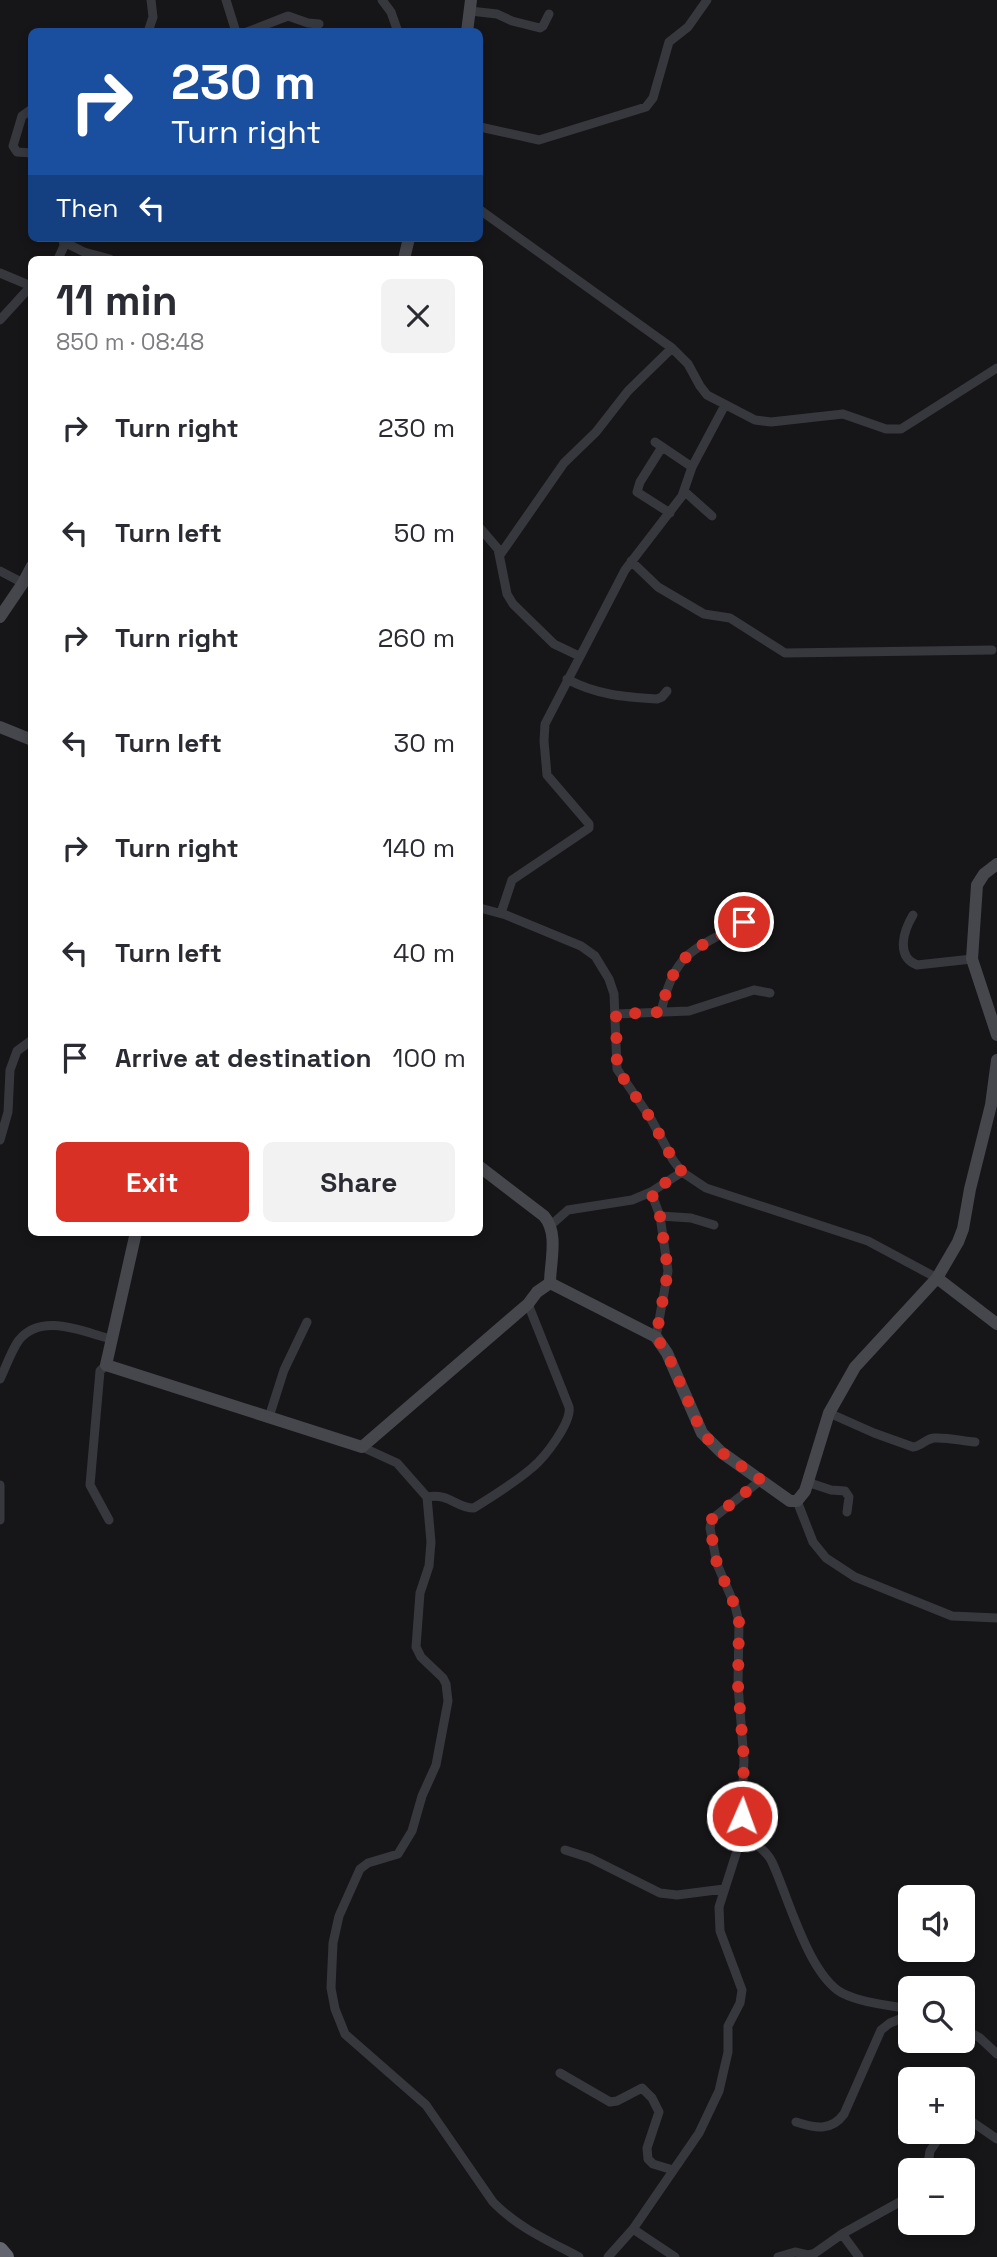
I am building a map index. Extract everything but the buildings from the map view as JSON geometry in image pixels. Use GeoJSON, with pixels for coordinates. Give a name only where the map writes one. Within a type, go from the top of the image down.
{"type":"FeatureCollection","features":[{"type":"Feature","properties":{"kind":"highway"},"geometry":{"type":"LineString","coordinates":[[0,2250],[6,2257]]}},
{"type":"Feature","properties":{"kind":"street"},"geometry":{"type":"LineString","coordinates":[[149,28],[153,17],[151,0]]}},
{"type":"Feature","properties":{"kind":"street"},"geometry":{"type":"LineString","coordinates":[[226,0],[235,28]]}},
{"type":"Feature","properties":{"kind":"street"},"geometry":{"type":"LineString","coordinates":[[382,0],[391,12],[397,28]]}},
{"type":"Feature","properties":{"kind":"street"},"geometry":{"type":"LineString","coordinates":[[483,128],[539,140],[646,107],[653,99],[669,43],[688,27],[707,0]]}},
{"type":"Feature","properties":{"kind":"street"},"geometry":{"type":"LineString","coordinates":[[467,28],[470,5],[540,28],[549,14]]}},
{"type":"Feature","properties":{"kind":"street"},"geometry":{"type":"LineString","coordinates":[[257,28],[288,16],[319,24]]}},
{"type":"Feature","properties":{"kind":"street"},"geometry":{"type":"LineString","coordinates":[[28,112],[22,116],[13,146],[17,152],[28,153]]}},
{"type":"Feature","properties":{"kind":"street"},"geometry":{"type":"LineString","coordinates":[[483,213],[672,348],[688,364],[703,391],[748,417],[763,422],[843,414],[886,429],[901,429],[997,368]]}},
{"type":"Feature","properties":{"kind":"street"},"geometry":{"type":"LineString","coordinates":[[67,242],[99,256]]}},
{"type":"Feature","properties":{"kind":"street"},"geometry":{"type":"LineString","coordinates":[[0,273],[28,284]]}},
{"type":"Feature","properties":{"kind":"street"},"geometry":{"type":"LineString","coordinates":[[0,320],[28,290]]}},
{"type":"Feature","properties":{"kind":"street"},"geometry":{"type":"LineString","coordinates":[[500,555],[564,463],[597,432],[625,395],[672,348]]}},
{"type":"Feature","properties":{"kind":"street"},"geometry":{"type":"LineString","coordinates":[[501,914],[512,880],[589,828],[589,824],[550,779],[546,770],[545,724],[631,561],[670,513],[684,491],[692,467],[725,405]]}},
{"type":"Feature","properties":{"kind":"street"},"geometry":{"type":"LineString","coordinates":[[670,513],[638,492],[658,445],[692,467]]}},
{"type":"Feature","properties":{"kind":"street"},"geometry":{"type":"LineString","coordinates":[[684,491],[712,516]]}},
{"type":"Feature","properties":{"kind":"street"},"geometry":{"type":"LineString","coordinates":[[483,531],[500,555],[507,594],[513,604],[555,644],[579,656]]}},
{"type":"Feature","properties":{"kind":"street"},"geometry":{"type":"LineString","coordinates":[[631,561],[658,587],[704,614],[730,618],[785,653],[992,650]]}},
{"type":"Feature","properties":{"kind":"street"},"geometry":{"type":"LineString","coordinates":[[0,571],[23,583]]}},
{"type":"Feature","properties":{"kind":"street"},"geometry":{"type":"LineString","coordinates":[[0,617],[28,574]]}},
{"type":"Feature","properties":{"kind":"street"},"geometry":{"type":"LineString","coordinates":[[567,679],[594,691],[615,696],[657,699],[667,691]]}},
{"type":"Feature","properties":{"kind":"street"},"geometry":{"type":"LineString","coordinates":[[0,727],[28,738]]}},
{"type":"Feature","properties":{"kind":"street"},"geometry":{"type":"LineString","coordinates":[[997,864],[984,874],[977,885],[972,959],[997,1035]]}},
{"type":"Feature","properties":{"kind":"street"},"geometry":{"type":"LineString","coordinates":[[483,909],[589,951],[609,979],[616,1014],[617,1069],[682,1172],[706,1188],[868,1241],[937,1278],[997,1324]]}},
{"type":"Feature","properties":{"kind":"street"},"geometry":{"type":"LineString","coordinates":[[913,915],[903,936],[905,951],[912,963],[917,965],[972,959]]}},
{"type":"Feature","properties":{"kind":"street"},"geometry":{"type":"LineString","coordinates":[[661,1012],[668,984],[688,953],[744,922]]}},
{"type":"Feature","properties":{"kind":"street"},"geometry":{"type":"LineString","coordinates":[[616,1014],[696,1010],[754,990],[770,993]]}},
{"type":"Feature","properties":{"kind":"street"},"geometry":{"type":"LineString","coordinates":[[0,1140],[8,1112],[10,1070],[17,1051],[28,1043]]}},
{"type":"Feature","properties":{"kind":"street"},"geometry":{"type":"LineString","coordinates":[[550,1283],[656,1337],[667,1353],[702,1433],[721,1452],[790,1501],[797,1501],[803,1495],[829,1413],[855,1367],[937,1278],[958,1242],[991,1105],[997,1060]]}},
{"type":"Feature","properties":{"kind":"street"},"geometry":{"type":"LineString","coordinates":[[483,1169],[544,1216],[551,1225],[553,1236],[550,1283]]}},
{"type":"Feature","properties":{"kind":"street"},"geometry":{"type":"LineString","coordinates":[[551,1225],[568,1210],[622,1203],[651,1192],[682,1172]]}},
{"type":"Feature","properties":{"kind":"street"},"geometry":{"type":"LineString","coordinates":[[651,1192],[660,1216],[668,1271],[656,1337]]}},
{"type":"Feature","properties":{"kind":"street"},"geometry":{"type":"LineString","coordinates":[[660,1216],[691,1218],[714,1225]]}},
{"type":"Feature","properties":{"kind":"street"},"geometry":{"type":"LineString","coordinates":[[109,1520],[90,1485],[100,1371],[106,1365],[135,1236]]}},
{"type":"Feature","properties":{"kind":"street"},"geometry":{"type":"LineString","coordinates":[[362,1447],[550,1283]]}},
{"type":"Feature","properties":{"kind":"street"},"geometry":{"type":"LineString","coordinates":[[427,1497],[442,1495],[474,1508],[536,1465],[567,1423],[569,1407],[528,1304]]}},
{"type":"Feature","properties":{"kind":"street"},"geometry":{"type":"LineString","coordinates":[[269,1417],[284,1370],[307,1322]]}},
{"type":"Feature","properties":{"kind":"street"},"geometry":{"type":"LineString","coordinates":[[0,1380],[19,1341],[31,1332],[50,1325],[111,1339]]}},
{"type":"Feature","properties":{"kind":"street"},"geometry":{"type":"LineString","coordinates":[[106,1365],[362,1447],[402,1467],[427,1497],[431,1542],[429,1566],[420,1593],[416,1647],[421,1657],[440,1673],[446,1684],[448,1701],[437,1762],[421,1799],[413,1829],[395,1855],[368,1863],[360,1869],[336,1925],[331,1969],[335,2010],[340,2025],[353,2043],[426,2105],[493,2202],[515,2222],[579,2257]]}},
{"type":"Feature","properties":{"kind":"street"},"geometry":{"type":"LineString","coordinates":[[829,1413],[913,1447],[935,1438],[975,1442]]}},
{"type":"Feature","properties":{"kind":"street"},"geometry":{"type":"LineString","coordinates":[[761,1480],[712,1519],[710,1525],[717,1564],[739,1622],[738,1685],[744,1760],[741,1826],[743,1832],[772,1860],[801,1936],[826,1978],[853,1998],[898,2007]]}},
{"type":"Feature","properties":{"kind":"street"},"geometry":{"type":"LineString","coordinates":[[807,1482],[820,1488],[845,1491],[849,1497],[847,1512]]}},
{"type":"Feature","properties":{"kind":"street"},"geometry":{"type":"LineString","coordinates":[[0,1485],[0,1520]]}},
{"type":"Feature","properties":{"kind":"street"},"geometry":{"type":"LineString","coordinates":[[797,1501],[813,1542],[826,1558],[855,1577],[952,1616],[997,1618]]}},
{"type":"Feature","properties":{"kind":"street"},"geometry":{"type":"LineString","coordinates":[[608,2257],[633,2229],[699,2133],[717,2096],[728,2052],[728,2026],[742,1997],[740,1983],[720,1931],[719,1907],[743,1832]]}},
{"type":"Feature","properties":{"kind":"street"},"geometry":{"type":"LineString","coordinates":[[565,1850],[590,1858],[660,1893],[677,1895],[724,1889]]}},
{"type":"Feature","properties":{"kind":"street"},"geometry":{"type":"LineString","coordinates":[[796,2122],[823,2128],[839,2121],[881,2030],[898,2020]]}},
{"type":"Feature","properties":{"kind":"street"},"geometry":{"type":"LineString","coordinates":[[975,2035],[997,2054]]}},
{"type":"Feature","properties":{"kind":"street"},"geometry":{"type":"LineString","coordinates":[[560,2073],[610,2102],[642,2088],[646,2090],[659,2112],[647,2148],[648,2159],[653,2164],[673,2170]]}},
{"type":"Feature","properties":{"kind":"street"},"geometry":{"type":"LineString","coordinates":[[975,2124],[997,2139]]}},
{"type":"Feature","properties":{"kind":"street"},"geometry":{"type":"LineString","coordinates":[[778,2257],[795,2252],[808,2255],[815,2253],[842,2234],[898,2203]]}},
{"type":"Feature","properties":{"kind":"street"},"geometry":{"type":"LineString","coordinates":[[633,2229],[676,2257]]}},
{"type":"Feature","properties":{"kind":"street"},"geometry":{"type":"LineString","coordinates":[[842,2234],[859,2257]]}},
{"type":"Feature","properties":{"kind":"route"},"geometry":{"type":"LineString","coordinates":[[742,1816],[744,1760],[738,1685],[739,1622],[717,1564],[710,1525],[712,1519],[761,1480],[721,1452],[702,1433],[667,1353],[656,1337],[668,1271],[660,1216],[651,1192],[682,1172],[615,1064],[616,1014],[661,1012],[668,984],[688,953],[744,922]]}}]}
